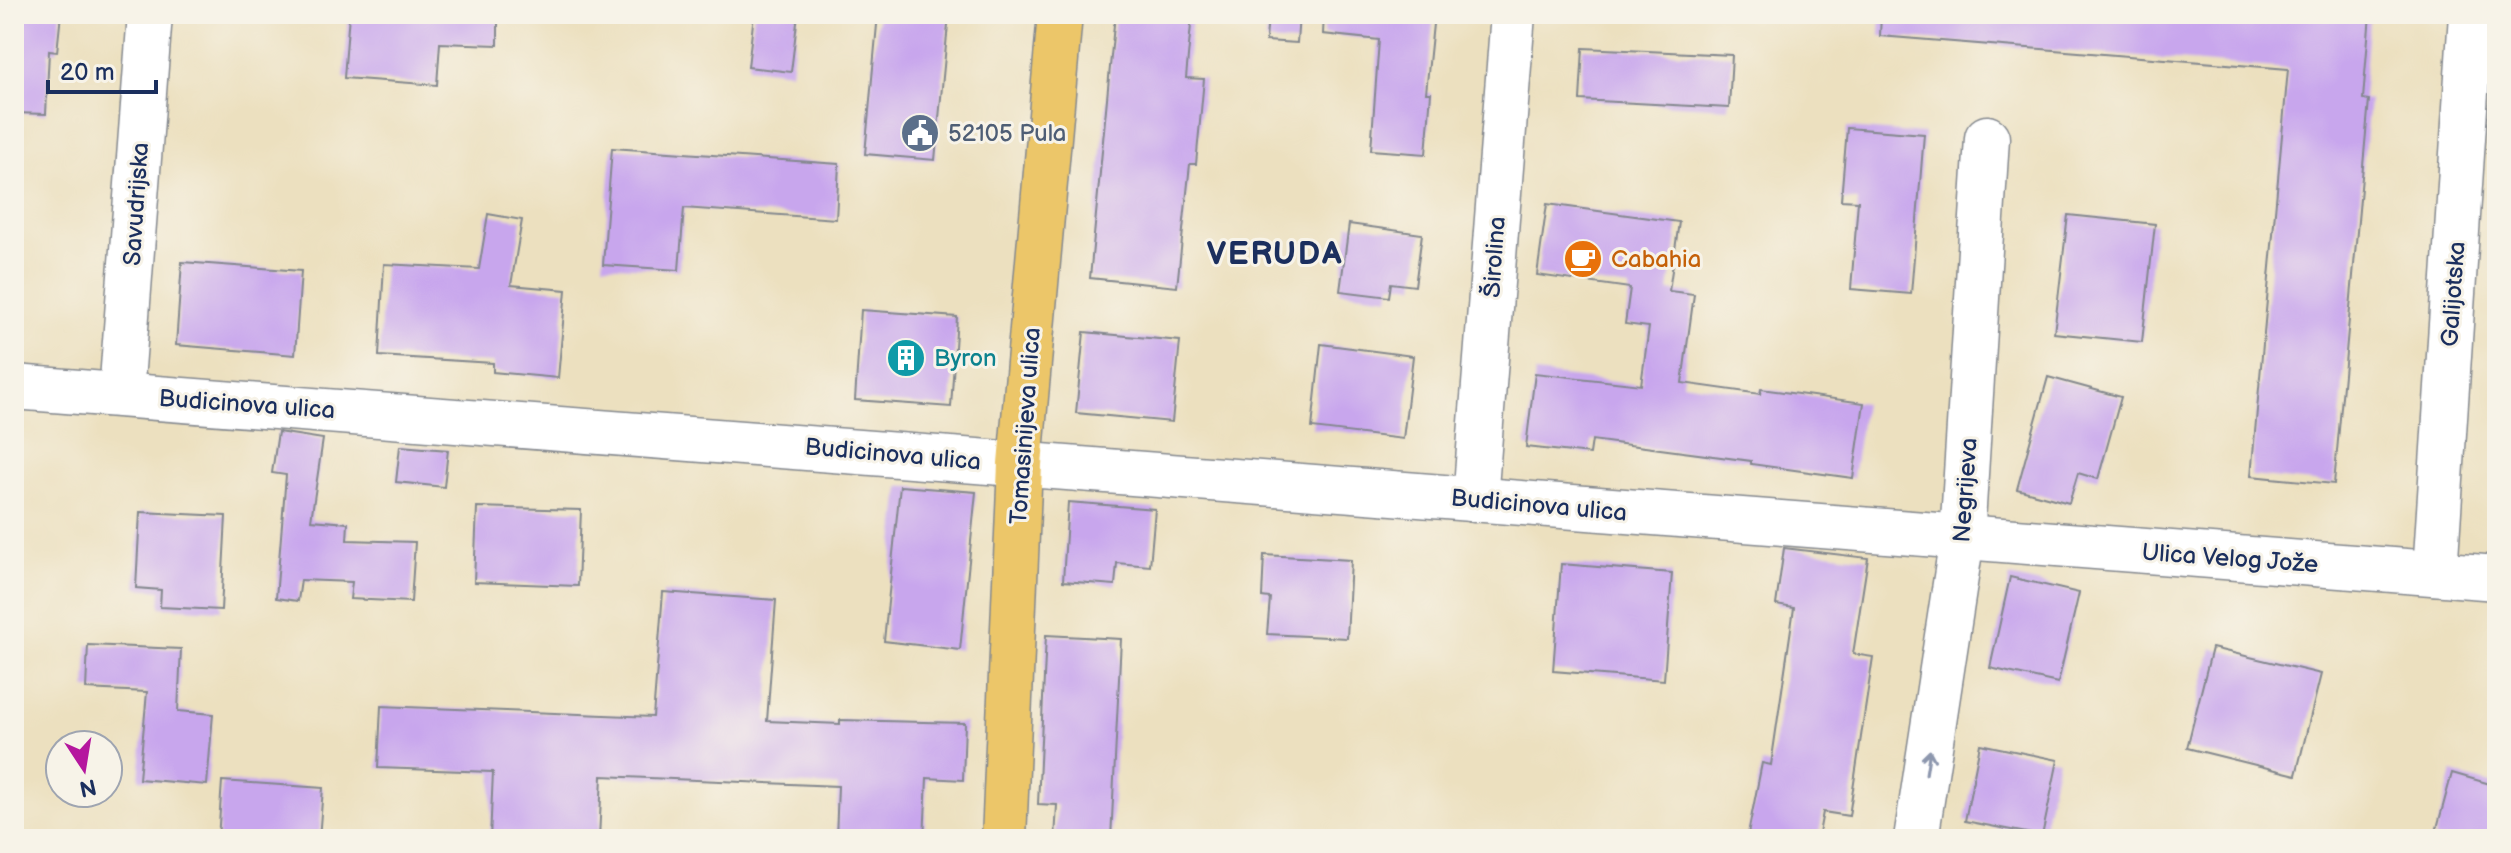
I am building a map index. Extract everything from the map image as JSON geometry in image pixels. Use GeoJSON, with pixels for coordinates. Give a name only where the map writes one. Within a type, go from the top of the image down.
{"type":"FeatureCollection","features":[{"type":"Feature","properties":{"kind":"main road","name":"Tomasinijeva ulica"},"geometry":{"type":"LineString","coordinates":[[1004,839],[1020,464],[1060,14]]}},
{"type":"Feature","properties":{"kind":"street","name":"Savudrijska"},"geometry":{"type":"LineString","coordinates":[[121,394],[150,14]]}},
{"type":"Feature","properties":{"kind":"street","name":"Širolina"},"geometry":{"type":"LineString","coordinates":[[1475,500],[1513,14]]}},
{"type":"Feature","properties":{"kind":"street","name":"Galijotska"},"geometry":{"type":"LineString","coordinates":[[2435,573],[2471,14]]}},
{"type":"Feature","properties":{"kind":"street","name":"Negrijeva"},"geometry":{"type":"LineString","coordinates":[[1916,839],[1962,538],[1987,138]]}},
{"type":"Feature","properties":{"kind":"street","name":"Budicinova ulica"},"geometry":{"type":"LineString","coordinates":[[14,387],[1962,538]]}},
{"type":"Feature","properties":{"kind":"street","name":"Ulica Velog Jože"},"geometry":{"type":"LineString","coordinates":[[1962,538],[2497,578]]}},
{"type":"Feature","properties":{"kind":"building"},"geometry":{"type":"Polygon","coordinates":[[[14,14],[61,14],[57,52],[49,51],[46,114],[14,113],[14,14]]]}},
{"type":"Feature","properties":{"kind":"building"},"geometry":{"type":"Polygon","coordinates":[[[349,14],[498,14],[498,45],[440,43],[437,85],[344,78],[349,14]]]}},
{"type":"Feature","properties":{"kind":"building"},"geometry":{"type":"Polygon","coordinates":[[[754,14],[798,14],[791,72],[748,67],[754,14]]]}},
{"type":"Feature","properties":{"kind":"building"},"geometry":{"type":"Polygon","coordinates":[[[878,14],[949,14],[935,160],[865,154],[878,14]]]}},
{"type":"Feature","properties":{"kind":"building"},"geometry":{"type":"Polygon","coordinates":[[[1115,14],[1192,14],[1186,78],[1204,79],[1196,164],[1190,164],[1177,287],[1090,278],[1115,14]]]}},
{"type":"Feature","properties":{"kind":"building"},"geometry":{"type":"Polygon","coordinates":[[[1268,14],[1299,14],[1297,43],[1266,41],[1268,14]]]}},
{"type":"Feature","properties":{"kind":"building"},"geometry":{"type":"Polygon","coordinates":[[[1324,14],[1434,14],[1426,93],[1431,93],[1426,154],[1371,150],[1379,40],[1323,34],[1324,14]]]}},
{"type":"Feature","properties":{"kind":"building"},"geometry":{"type":"Polygon","coordinates":[[[1881,14],[2370,14],[2363,99],[2369,100],[2334,484],[2251,476],[2288,69],[1880,36],[1881,14]]]}},
{"type":"Feature","properties":{"kind":"building"},"geometry":{"type":"Polygon","coordinates":[[[1583,48],[1732,55],[1729,108],[1580,100],[1583,48]]]}},
{"type":"Feature","properties":{"kind":"building"},"geometry":{"type":"Polygon","coordinates":[[[1847,128],[1924,134],[1911,294],[1851,289],[1858,201],[1841,200],[1847,128]]]}},
{"type":"Feature","properties":{"kind":"building"},"geometry":{"type":"Polygon","coordinates":[[[612,148],[839,164],[836,219],[684,208],[679,270],[603,265],[612,148]]]}},
{"type":"Feature","properties":{"kind":"building"},"geometry":{"type":"Polygon","coordinates":[[[1547,204],[1679,222],[1669,291],[1694,294],[1682,383],[1760,394],[1761,389],[1864,403],[1853,478],[1592,440],[1590,454],[1526,447],[1535,373],[1641,385],[1649,327],[1625,324],[1630,288],[1537,275],[1547,204]]]}},
{"type":"Feature","properties":{"kind":"building"},"geometry":{"type":"Polygon","coordinates":[[[488,214],[522,220],[511,285],[566,290],[558,378],[493,372],[493,363],[379,356],[384,264],[479,269],[488,214]]]}},
{"type":"Feature","properties":{"kind":"building"},"geometry":{"type":"Polygon","coordinates":[[[2068,215],[2155,224],[2142,342],[2054,333],[2068,215]]]}},
{"type":"Feature","properties":{"kind":"building"},"geometry":{"type":"Polygon","coordinates":[[[1349,224],[1422,234],[1415,286],[1391,283],[1389,297],[1340,291],[1349,224]]]}},
{"type":"Feature","properties":{"kind":"building"},"geometry":{"type":"Polygon","coordinates":[[[182,262],[301,271],[295,355],[176,345],[182,262]]]}},
{"type":"Feature","properties":{"kind":"building","name":"Byron"},"geometry":{"type":"Polygon","coordinates":[[[861,310],[957,317],[951,407],[855,400],[861,310]]]}},
{"type":"Feature","properties":{"kind":"building"},"geometry":{"type":"Polygon","coordinates":[[[1084,332],[1180,341],[1172,422],[1076,413],[1084,332]]]}},
{"type":"Feature","properties":{"kind":"building"},"geometry":{"type":"Polygon","coordinates":[[[1321,344],[1413,356],[1403,439],[1312,428],[1321,344]]]}},
{"type":"Feature","properties":{"kind":"building"},"geometry":{"type":"Polygon","coordinates":[[[2048,377],[2121,397],[2098,479],[2078,473],[2069,503],[2017,489],[2048,377]]]}},
{"type":"Feature","properties":{"kind":"building"},"geometry":{"type":"Polygon","coordinates":[[[278,432],[323,439],[311,520],[348,523],[347,540],[415,542],[411,602],[350,599],[352,582],[301,580],[298,601],[276,598],[286,475],[272,473],[278,432]]]}},
{"type":"Feature","properties":{"kind":"building"},"geometry":{"type":"Polygon","coordinates":[[[400,446],[448,450],[444,487],[396,482],[400,446]]]}},
{"type":"Feature","properties":{"kind":"building"},"geometry":{"type":"Polygon","coordinates":[[[900,486],[976,492],[960,650],[884,641],[900,486]]]}},
{"type":"Feature","properties":{"kind":"building"},"geometry":{"type":"Polygon","coordinates":[[[1068,502],[1155,509],[1150,566],[1117,563],[1115,585],[1063,581],[1068,502]]]}},
{"type":"Feature","properties":{"kind":"building"},"geometry":{"type":"Polygon","coordinates":[[[477,507],[581,510],[578,586],[474,582],[477,507]]]}},
{"type":"Feature","properties":{"kind":"building"},"geometry":{"type":"Polygon","coordinates":[[[140,512],[226,516],[221,610],[160,607],[161,590],[136,588],[140,512]]]}},
{"type":"Feature","properties":{"kind":"building"},"geometry":{"type":"Polygon","coordinates":[[[1784,548],[1868,558],[1853,654],[1873,657],[1849,816],[1823,812],[1818,839],[1747,839],[1762,763],[1771,765],[1794,608],[1776,605],[1784,548]]]}},
{"type":"Feature","properties":{"kind":"building"},"geometry":{"type":"Polygon","coordinates":[[[1264,555],[1351,560],[1347,638],[1267,634],[1270,598],[1262,597],[1264,555]]]}},
{"type":"Feature","properties":{"kind":"building"},"geometry":{"type":"Polygon","coordinates":[[[1561,564],[1672,573],[1664,680],[1553,671],[1561,564]]]}},
{"type":"Feature","properties":{"kind":"building"},"geometry":{"type":"Polygon","coordinates":[[[2010,577],[2079,593],[2058,683],[1990,668],[2010,577]]]}},
{"type":"Feature","properties":{"kind":"building"},"geometry":{"type":"Polygon","coordinates":[[[663,592],[776,600],[767,721],[965,723],[963,780],[927,778],[924,839],[836,839],[838,786],[602,776],[599,839],[490,839],[493,772],[378,768],[381,706],[653,717],[663,592]]]}},
{"type":"Feature","properties":{"kind":"building"},"geometry":{"type":"Polygon","coordinates":[[[1046,635],[1121,639],[1111,839],[1055,839],[1057,805],[1038,804],[1046,635]]]}},
{"type":"Feature","properties":{"kind":"building"},"geometry":{"type":"Polygon","coordinates":[[[88,645],[181,649],[178,711],[213,714],[207,785],[139,779],[147,692],[86,689],[88,645]]]}},
{"type":"Feature","properties":{"kind":"building"},"geometry":{"type":"Polygon","coordinates":[[[2212,648],[2321,674],[2296,775],[2187,748],[2212,648]]]}},
{"type":"Feature","properties":{"kind":"building"},"geometry":{"type":"Polygon","coordinates":[[[1980,744],[2058,760],[2042,836],[1965,821],[1980,744]]]}},
{"type":"Feature","properties":{"kind":"building"},"geometry":{"type":"Polygon","coordinates":[[[2452,773],[2497,786],[2497,839],[2434,839],[2452,773]]]}},
{"type":"Feature","properties":{"kind":"building"},"geometry":{"type":"Polygon","coordinates":[[[222,781],[323,788],[319,839],[218,839],[222,781]]]}},
{"type":"Feature","properties":{"kind":"place","name":"52105 Pula"},"geometry":{"type":"Point","coordinates":[920,133]}},
{"type":"Feature","properties":{"kind":"place","name":"Cabahia"},"geometry":{"type":"Point","coordinates":[1583,259]}},
{"type":"Feature","properties":{"kind":"place","name":"Byron"},"geometry":{"type":"Point","coordinates":[906,358]}},
{"type":"Feature","properties":{"kind":"district","name":"VERUDA"},"geometry":{"type":"Point","coordinates":[1275,253]}}]}
